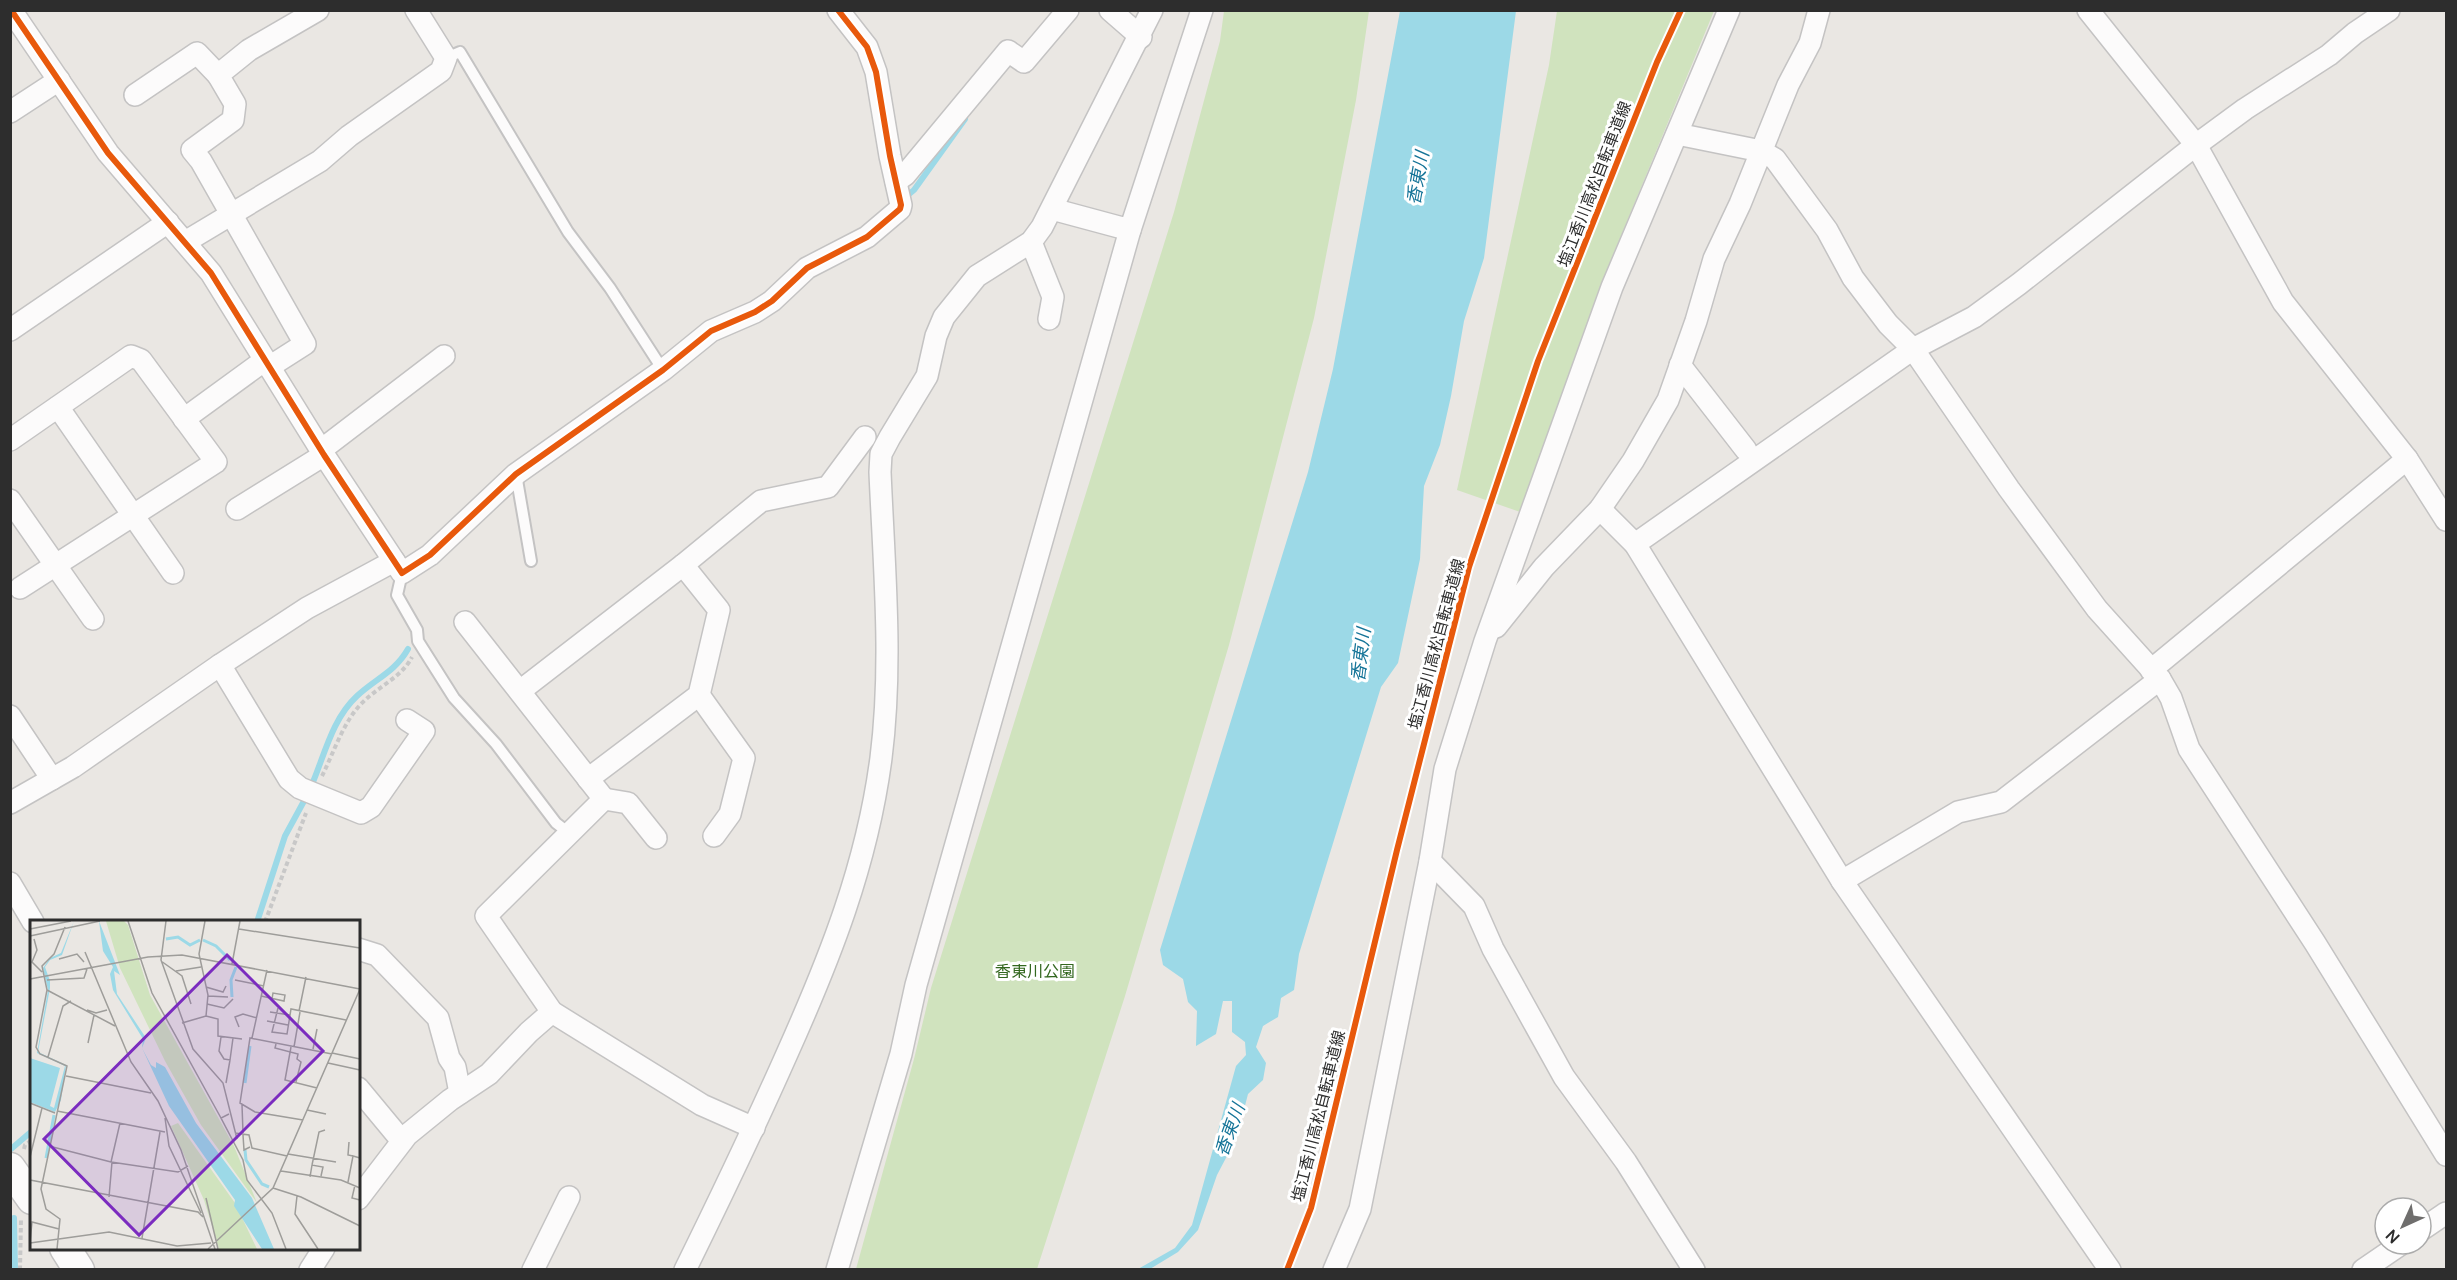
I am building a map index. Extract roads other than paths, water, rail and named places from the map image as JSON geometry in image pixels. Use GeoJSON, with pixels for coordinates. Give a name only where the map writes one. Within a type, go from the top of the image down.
{"type":"FeatureCollection","features":[{"type":"Feature","properties":{"kind":"main road"},"geometry":{"type":"LineString","coordinates":[[66,1250],[79,1269]]}},
{"type":"Feature","properties":{"kind":"street"},"geometry":{"type":"LineString","coordinates":[[11,10],[108,153],[211,273],[322,453],[398,567]]}},
{"type":"Feature","properties":{"kind":"street"},"geometry":{"type":"LineString","coordinates":[[218,75],[249,50],[318,10]]}},
{"type":"Feature","properties":{"kind":"street"},"geometry":{"type":"LineString","coordinates":[[185,242],[320,161],[349,136],[441,70],[446,58],[416,10]]}},
{"type":"Feature","properties":{"kind":"street"},"geometry":{"type":"LineString","coordinates":[[10,803],[73,767],[307,608],[430,555],[516,474],[660,365],[711,331],[755,312],[772,301],[807,268],[867,237],[900,209],[876,72],[867,47],[838,10]]}},
{"type":"Feature","properties":{"kind":"street"},"geometry":{"type":"LineString","coordinates":[[899,194],[905,175],[1008,51],[1024,62],[1068,10]]}},
{"type":"Feature","properties":{"kind":"street"},"geometry":{"type":"LineString","coordinates":[[1110,10],[1141,37]]}},
{"type":"Feature","properties":{"kind":"street"},"geometry":{"type":"LineString","coordinates":[[686,1269],[754,1128],[805,1014],[856,882],[881,759],[887,693],[881,454],[927,376],[936,336],[944,317],[977,276],[1031,242],[1052,209],[1141,37],[1152,10]]}},
{"type":"Feature","properties":{"kind":"street"},"geometry":{"type":"LineString","coordinates":[[837,1269],[901,1054],[916,985],[1130,230],[1202,10]]}},
{"type":"Feature","properties":{"kind":"street"},"geometry":{"type":"LineString","coordinates":[[1334,1269],[1360,1209],[1430,861],[1445,769],[1485,641],[1612,287],[1729,10]]}},
{"type":"Feature","properties":{"kind":"street"},"geometry":{"type":"LineString","coordinates":[[1485,641],[1544,567],[1600,509],[1633,461],[1668,400],[1714,259],[1740,204],[1788,85],[1810,43],[1819,10]]}},
{"type":"Feature","properties":{"kind":"street"},"geometry":{"type":"LineString","coordinates":[[2088,10],[2196,145],[2283,302],[2407,459],[2446,520]]}},
{"type":"Feature","properties":{"kind":"street"},"geometry":{"type":"LineString","coordinates":[[1635,544],[1913,350],[1974,317],[2196,145],[2389,10]]}},
{"type":"Feature","properties":{"kind":"street"},"geometry":{"type":"LineString","coordinates":[[135,95],[197,53],[218,75],[235,104],[233,120],[192,150],[201,161],[305,344],[267,364],[184,418]]}},
{"type":"Feature","properties":{"kind":"street"},"geometry":{"type":"LineString","coordinates":[[10,112],[59,80]]}},
{"type":"Feature","properties":{"kind":"street"},"geometry":{"type":"LineString","coordinates":[[1677,134],[1761,151],[1775,159],[1827,230],[1853,278],[1888,324],[1913,350],[2009,489],[2097,609],[2155,675],[2171,698],[2189,748],[2315,943],[2446,1155]]}},
{"type":"Feature","properties":{"kind":"street"},"geometry":{"type":"LineString","coordinates":[[1052,209],[1130,230]]}},
{"type":"Feature","properties":{"kind":"street"},"geometry":{"type":"LineString","coordinates":[[10,330],[168,222]]}},
{"type":"Feature","properties":{"kind":"street"},"geometry":{"type":"LineString","coordinates":[[1031,242],[1053,297],[1049,319]]}},
{"type":"Feature","properties":{"kind":"street"},"geometry":{"type":"LineString","coordinates":[[10,440],[131,356],[141,360],[216,462],[20,588]]}},
{"type":"Feature","properties":{"kind":"street"},"geometry":{"type":"LineString","coordinates":[[237,509],[322,453],[444,356]]}},
{"type":"Feature","properties":{"kind":"street"},"geometry":{"type":"LineString","coordinates":[[1680,365],[1746,450]]}},
{"type":"Feature","properties":{"kind":"street"},"geometry":{"type":"LineString","coordinates":[[58,407],[173,573]]}},
{"type":"Feature","properties":{"kind":"street"},"geometry":{"type":"LineString","coordinates":[[519,691],[683,565],[761,501],[828,487],[866,437]]}},
{"type":"Feature","properties":{"kind":"street"},"geometry":{"type":"LineString","coordinates":[[1842,881],[1958,812],[2001,802],[2155,675],[2407,459]]}},
{"type":"Feature","properties":{"kind":"street"},"geometry":{"type":"LineString","coordinates":[[10,500],[93,619]]}},
{"type":"Feature","properties":{"kind":"street"},"geometry":{"type":"LineString","coordinates":[[1600,509],[1635,544],[1842,881],[2110,1269]]}},
{"type":"Feature","properties":{"kind":"street"},"geometry":{"type":"LineString","coordinates":[[588,779],[699,695],[719,610],[683,565]]}},
{"type":"Feature","properties":{"kind":"street"},"geometry":{"type":"LineString","coordinates":[[465,622],[604,799],[628,803],[656,838]]}},
{"type":"Feature","properties":{"kind":"street"},"geometry":{"type":"LineString","coordinates":[[220,665],[289,779],[300,788],[361,813],[371,807],[424,731],[407,720]]}},
{"type":"Feature","properties":{"kind":"street"},"geometry":{"type":"LineString","coordinates":[[699,695],[744,758],[730,814],[714,836]]}},
{"type":"Feature","properties":{"kind":"street"},"geometry":{"type":"LineString","coordinates":[[10,716],[52,779]]}},
{"type":"Feature","properties":{"kind":"street"},"geometry":{"type":"LineString","coordinates":[[604,799],[486,916],[552,1012],[702,1105],[754,1128]]}},
{"type":"Feature","properties":{"kind":"street"},"geometry":{"type":"LineString","coordinates":[[1430,861],[1474,906],[1493,949],[1564,1077],[1626,1162],[1694,1269]]}},
{"type":"Feature","properties":{"kind":"street"},"geometry":{"type":"LineString","coordinates":[[10,883],[32,920]]}},
{"type":"Feature","properties":{"kind":"street"},"geometry":{"type":"LineString","coordinates":[[360,950],[377,955],[438,1018],[449,1058],[455,1067],[460,1093]]}},
{"type":"Feature","properties":{"kind":"street"},"geometry":{"type":"LineString","coordinates":[[360,1196],[402,1141],[425,1119],[489,1074],[529,1032],[552,1012]]}},
{"type":"Feature","properties":{"kind":"street"},"geometry":{"type":"LineString","coordinates":[[360,1090],[402,1141]]}},
{"type":"Feature","properties":{"kind":"street"},"geometry":{"type":"LineString","coordinates":[[533,1269],[569,1197]]}},
{"type":"Feature","properties":{"kind":"street"},"geometry":{"type":"LineString","coordinates":[[2433,1222],[2446,1213]]}},
{"type":"Feature","properties":{"kind":"street"},"geometry":{"type":"LineString","coordinates":[[310,1269],[323,1250]]}},
{"type":"Feature","properties":{"kind":"street"},"geometry":{"type":"LineString","coordinates":[[2363,1269],[2383,1256]]}},
{"type":"Feature","properties":{"kind":"lane"},"geometry":{"type":"LineString","coordinates":[[446,58],[460,52],[568,232],[610,288],[660,365]]}},
{"type":"Feature","properties":{"kind":"lane"},"geometry":{"type":"LineString","coordinates":[[516,474],[531,561]]}},
{"type":"Feature","properties":{"kind":"lane"},"geometry":{"type":"LineString","coordinates":[[398,567],[397,595],[417,630],[418,641],[454,698],[496,744],[556,823],[569,833]]}},
{"type":"Feature","properties":{"kind":"water","name":"香東川"},"geometry":{"type":"Polygon","coordinates":[[[1400,11],[1516,11],[1484,258],[1464,321],[1440,445],[1424,486],[1420,559],[1398,663],[1381,687],[1299,954],[1294,990],[1281,998],[1278,1017],[1263,1026],[1256,1047],[1266,1063],[1263,1080],[1248,1094],[1237,1137],[1217,1175],[1198,1230],[1178,1252],[1150,1269],[1138,1269],[1175,1248],[1192,1225],[1236,1066],[1246,1055],[1245,1042],[1232,1032],[1232,1001],[1223,1001],[1216,1034],[1196,1046],[1197,1011],[1188,1002],[1183,979],[1163,965],[1160,950],[1308,472],[1333,369],[1400,11]]]}},
{"type":"Feature","properties":{"kind":"waterway"},"geometry":{"type":"LineString","coordinates":[[903,199],[914,190],[965,119]]}},
{"type":"Feature","properties":{"kind":"waterway"},"geometry":{"type":"LineString","coordinates":[[313,782],[330,736],[349,705],[397,664],[408,649]]}},
{"type":"Feature","properties":{"kind":"waterway"},"geometry":{"type":"LineString","coordinates":[[258,920],[285,836],[304,801]]}},
{"type":"Feature","properties":{"kind":"waterway"},"geometry":{"type":"LineString","coordinates":[[11,1149],[30,1133]]}},
{"type":"Feature","properties":{"kind":"waterway"},"geometry":{"type":"LineString","coordinates":[[14,1218],[15,1270]]}},
{"type":"Feature","properties":{"kind":"park label","name":"香東川公園"},"geometry":{"type":"Point","coordinates":[1035,971]}}]}
